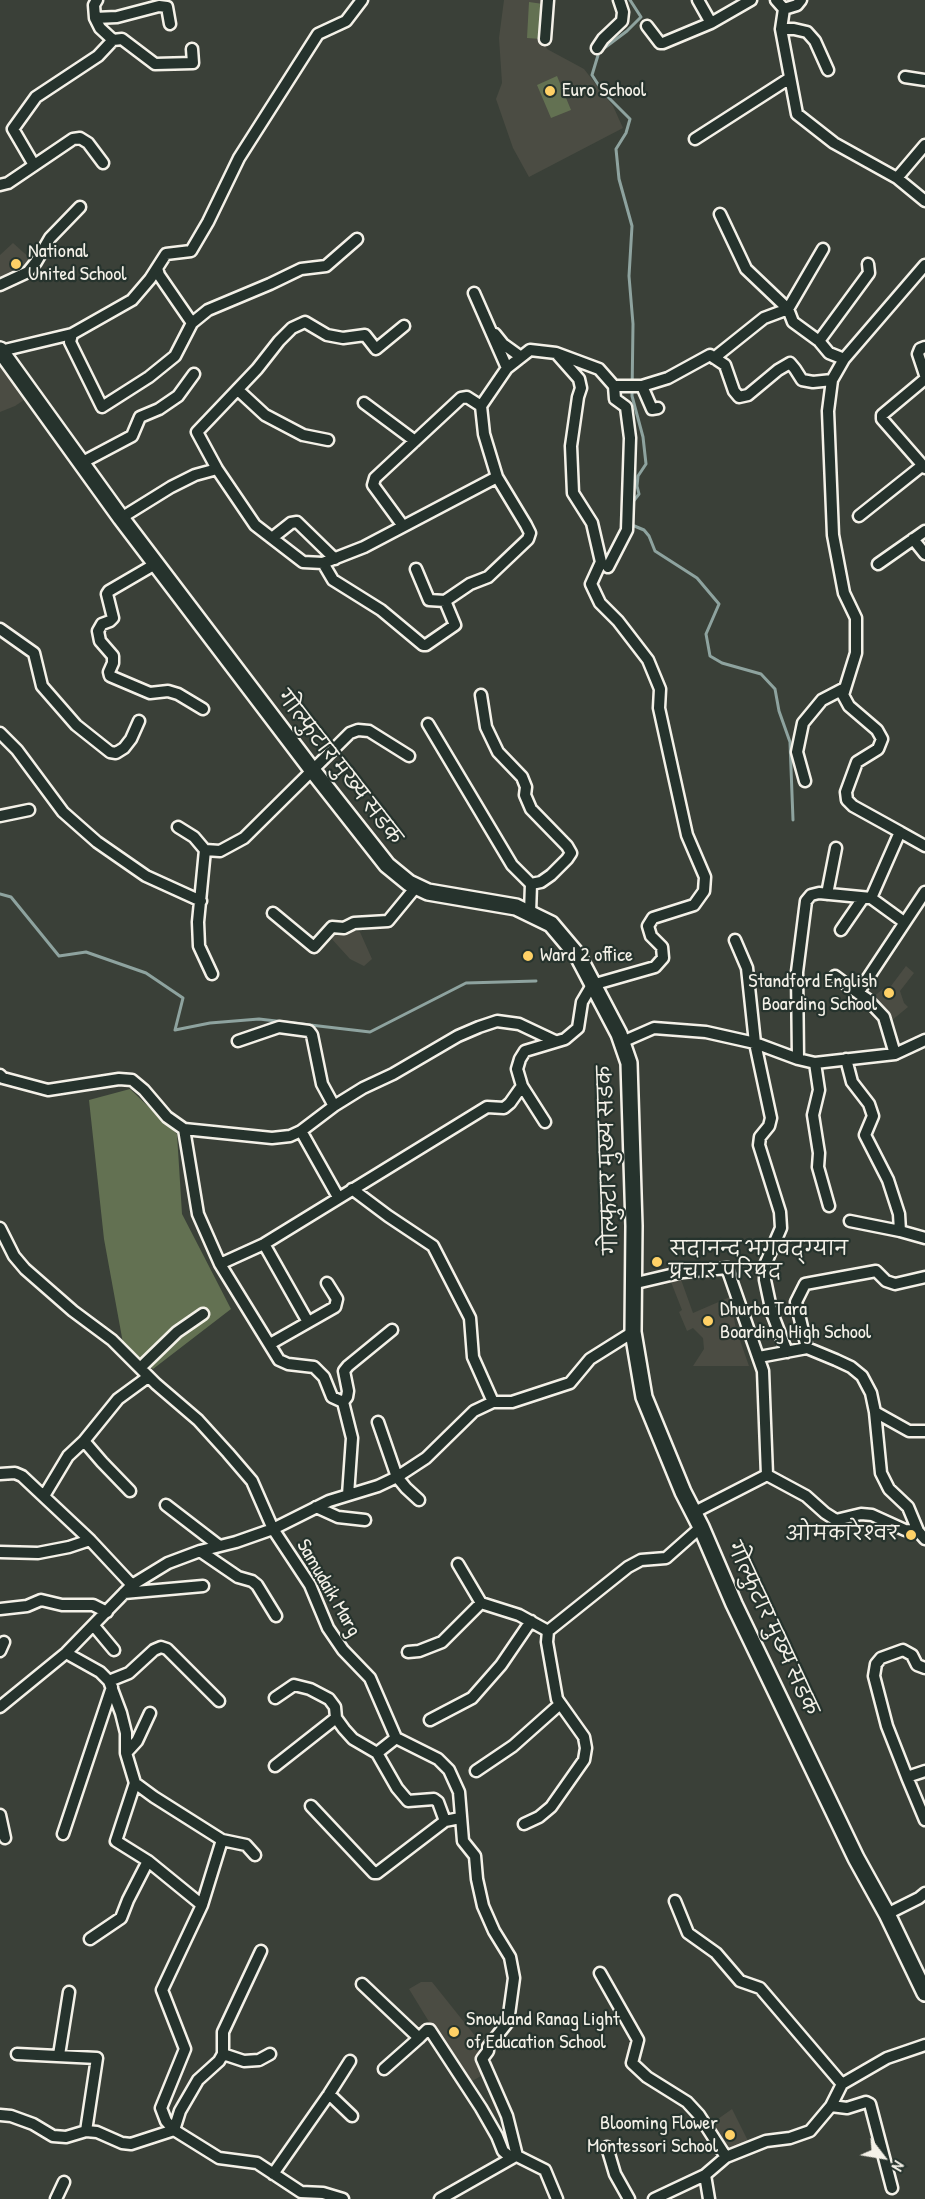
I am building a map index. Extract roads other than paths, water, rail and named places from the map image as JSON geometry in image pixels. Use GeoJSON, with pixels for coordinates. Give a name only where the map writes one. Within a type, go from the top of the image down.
{"type":"FeatureCollection","features":[{"type":"Feature","properties":{"kind":"main road","name":"गोल्फुटार मुख्य सडक"},"geometry":{"type":"LineString","coordinates":[[0,350],[122,518],[387,865],[416,887],[428,892],[516,907],[530,913],[551,924],[578,956],[622,1042],[629,1063],[634,1226],[633,1332],[644,1397],[734,1604],[856,1858],[887,1914],[925,1993]]}},
{"type":"Feature","properties":{"kind":"street"},"geometry":{"type":"LineString","coordinates":[[97,0],[94,5],[95,18],[100,28],[113,40]]}},
{"type":"Feature","properties":{"kind":"street"},"geometry":{"type":"LineString","coordinates":[[0,350],[72,334],[132,300],[150,279],[166,254],[191,251],[208,222],[239,158],[318,34],[346,21],[362,0]]}},
{"type":"Feature","properties":{"kind":"street"},"geometry":{"type":"LineString","coordinates":[[545,39],[548,0]]}},
{"type":"Feature","properties":{"kind":"street"},"geometry":{"type":"LineString","coordinates":[[597,48],[622,21],[623,12],[619,0]]}},
{"type":"Feature","properties":{"kind":"street"},"geometry":{"type":"LineString","coordinates":[[698,0],[711,23]]}},
{"type":"Feature","properties":{"kind":"street"},"geometry":{"type":"LineString","coordinates":[[647,26],[660,43],[663,43],[711,23],[751,0]]}},
{"type":"Feature","properties":{"kind":"street"},"geometry":{"type":"LineString","coordinates":[[776,0],[784,9],[782,29],[797,114],[834,143],[897,178],[925,201]]}},
{"type":"Feature","properties":{"kind":"street"},"geometry":{"type":"LineString","coordinates":[[784,9],[797,5],[801,0]]}},
{"type":"Feature","properties":{"kind":"street"},"geometry":{"type":"LineString","coordinates":[[95,18],[117,17],[159,6],[168,7],[170,24]]}},
{"type":"Feature","properties":{"kind":"street"},"geometry":{"type":"LineString","coordinates":[[782,29],[807,32],[815,40],[828,70]]}},
{"type":"Feature","properties":{"kind":"street"},"geometry":{"type":"LineString","coordinates":[[34,165],[13,129],[36,97],[98,56],[113,40],[123,39],[155,64],[193,63],[192,49]]}},
{"type":"Feature","properties":{"kind":"street"},"geometry":{"type":"LineString","coordinates":[[905,77],[925,80]]}},
{"type":"Feature","properties":{"kind":"street"},"geometry":{"type":"LineString","coordinates":[[695,139],[790,78]]}},
{"type":"Feature","properties":{"kind":"street"},"geometry":{"type":"LineString","coordinates":[[0,185],[8,183],[73,139],[81,138],[88,143],[103,163]]}},
{"type":"Feature","properties":{"kind":"street"},"geometry":{"type":"LineString","coordinates":[[897,178],[925,144]]}},
{"type":"Feature","properties":{"kind":"street"},"geometry":{"type":"LineString","coordinates":[[0,285],[28,272],[50,238],[80,207]]}},
{"type":"Feature","properties":{"kind":"street"},"geometry":{"type":"LineString","coordinates":[[720,214],[746,269],[788,309],[793,322],[819,341],[829,353],[844,359]]}},
{"type":"Feature","properties":{"kind":"street"},"geometry":{"type":"LineString","coordinates":[[72,334],[70,342],[102,407],[170,361],[175,356],[192,323],[208,310],[301,269],[326,266],[342,254],[357,238]]}},
{"type":"Feature","properties":{"kind":"street"},"geometry":{"type":"LineString","coordinates":[[714,358],[764,318],[788,309],[823,249]]}},
{"type":"Feature","properties":{"kind":"street"},"geometry":{"type":"LineString","coordinates":[[819,341],[869,273],[868,264]]}},
{"type":"Feature","properties":{"kind":"street"},"geometry":{"type":"LineString","coordinates":[[925,265],[844,359],[832,380],[828,411],[833,535],[844,592],[856,618],[856,653],[843,695],[849,706],[877,730],[882,739],[878,749],[857,762],[846,792],[847,800],[853,806],[925,846]]}},
{"type":"Feature","properties":{"kind":"street"},"geometry":{"type":"LineString","coordinates":[[157,268],[192,323]]}},
{"type":"Feature","properties":{"kind":"street"},"geometry":{"type":"LineString","coordinates":[[474,293],[507,368]]}},
{"type":"Feature","properties":{"kind":"street"},"geometry":{"type":"LineString","coordinates":[[404,326],[376,349],[365,334],[342,338],[327,335],[305,321],[292,328],[238,390],[197,432],[217,469],[255,525],[303,562],[323,563],[364,547],[497,477]]}},
{"type":"Feature","properties":{"kind":"street"},"geometry":{"type":"LineString","coordinates":[[490,330],[503,344],[521,357]]}},
{"type":"Feature","properties":{"kind":"street"},"geometry":{"type":"LineString","coordinates":[[859,516],[924,466],[882,419],[882,416],[925,377],[918,354],[920,349],[925,347]]}},
{"type":"Feature","properties":{"kind":"street"},"geometry":{"type":"LineString","coordinates":[[416,569],[429,600],[446,601],[470,584],[488,577],[528,539],[530,533],[526,525],[497,477],[484,434],[481,406],[507,368],[530,350],[556,353],[599,369],[620,386],[640,386],[668,378],[710,355],[725,365],[734,391],[739,397],[748,395],[790,363],[802,380],[813,382],[832,380]]}},
{"type":"Feature","properties":{"kind":"street"},"geometry":{"type":"LineString","coordinates":[[545,1122],[522,1086],[517,1069],[525,1051],[565,1039],[578,1028],[582,1002],[592,985],[655,967],[663,958],[662,947],[651,936],[648,926],[653,918],[694,905],[704,891],[705,877],[687,835],[658,708],[660,689],[648,660],[618,621],[600,603],[591,584],[601,562],[592,523],[573,493],[571,446],[581,388],[579,379],[556,353]]}},
{"type":"Feature","properties":{"kind":"street"},"geometry":{"type":"LineString","coordinates":[[81,463],[132,436],[140,417],[159,409],[178,396],[194,374]]}},
{"type":"Feature","properties":{"kind":"street"},"geometry":{"type":"LineString","coordinates":[[608,567],[627,530],[630,438],[626,407],[615,399],[620,386]]}},
{"type":"Feature","properties":{"kind":"street"},"geometry":{"type":"LineString","coordinates":[[640,386],[652,409],[658,408]]}},
{"type":"Feature","properties":{"kind":"street"},"geometry":{"type":"LineString","coordinates":[[238,390],[266,415],[303,435],[328,440]]}},
{"type":"Feature","properties":{"kind":"street"},"geometry":{"type":"LineString","coordinates":[[403,526],[373,485],[373,481],[461,398],[467,397],[481,406]]}},
{"type":"Feature","properties":{"kind":"street"},"geometry":{"type":"LineString","coordinates":[[364,403],[415,441]]}},
{"type":"Feature","properties":{"kind":"street"},"geometry":{"type":"LineString","coordinates":[[122,518],[171,487],[195,475],[217,469]]}},
{"type":"Feature","properties":{"kind":"street"},"geometry":{"type":"LineString","coordinates":[[272,538],[291,523],[297,522],[335,559]]}},
{"type":"Feature","properties":{"kind":"street"},"geometry":{"type":"LineString","coordinates":[[878,564],[925,531]]}},
{"type":"Feature","properties":{"kind":"street"},"geometry":{"type":"LineString","coordinates":[[913,539],[925,554]]}},
{"type":"Feature","properties":{"kind":"street"},"geometry":{"type":"LineString","coordinates":[[157,563],[107,594],[113,618],[102,624],[98,632],[100,641],[113,656],[110,676],[150,693],[178,694],[203,709]]}},
{"type":"Feature","properties":{"kind":"street"},"geometry":{"type":"LineString","coordinates":[[323,563],[333,580],[381,610],[423,645],[455,625],[446,601]]}},
{"type":"Feature","properties":{"kind":"street"},"geometry":{"type":"LineString","coordinates":[[0,629],[34,653],[42,686],[76,725],[110,752],[117,753],[124,748],[139,721]]}},
{"type":"Feature","properties":{"kind":"street"},"geometry":{"type":"LineString","coordinates":[[805,781],[797,752],[803,723],[822,700],[845,688]]}},
{"type":"Feature","properties":{"kind":"street"},"geometry":{"type":"LineString","coordinates":[[481,695],[486,727],[498,752],[522,777],[526,787],[525,795],[531,808],[567,846],[570,853],[567,860],[550,875],[541,882],[531,884]]}},
{"type":"Feature","properties":{"kind":"street"},"geometry":{"type":"LineString","coordinates":[[428,724],[512,865],[531,884],[530,913]]}},
{"type":"Feature","properties":{"kind":"street"},"geometry":{"type":"LineString","coordinates":[[205,850],[220,851],[244,838],[350,733],[358,730],[369,732],[409,756]]}},
{"type":"Feature","properties":{"kind":"street"},"geometry":{"type":"LineString","coordinates":[[0,733],[18,750],[63,812],[97,842],[146,876],[201,901]]}},
{"type":"Feature","properties":{"kind":"street"},"geometry":{"type":"LineString","coordinates":[[0,816],[29,810]]}},
{"type":"Feature","properties":{"kind":"street"},"geometry":{"type":"LineString","coordinates":[[178,827],[194,837],[205,850],[198,922],[199,945],[212,974]]}},
{"type":"Feature","properties":{"kind":"street"},"geometry":{"type":"LineString","coordinates":[[841,930],[867,898],[900,832]]}},
{"type":"Feature","properties":{"kind":"street"},"geometry":{"type":"LineString","coordinates":[[827,894],[836,848]]}},
{"type":"Feature","properties":{"kind":"street"},"geometry":{"type":"LineString","coordinates":[[273,913],[314,947],[332,927],[344,928],[354,923],[388,921],[416,887]]}},
{"type":"Feature","properties":{"kind":"street"},"geometry":{"type":"LineString","coordinates":[[798,1059],[797,972],[806,901],[811,895],[819,892],[867,898],[904,921]]}},
{"type":"Feature","properties":{"kind":"street"},"geometry":{"type":"LineString","coordinates":[[858,993],[925,892]]}},
{"type":"Feature","properties":{"kind":"street"},"geometry":{"type":"LineString","coordinates":[[735,940],[747,968],[755,1043],[771,1118],[769,1126],[760,1137],[759,1145],[780,1212],[781,1228],[765,1265],[765,1280],[772,1313],[787,1352]]}},
{"type":"Feature","properties":{"kind":"street"},"geometry":{"type":"LineString","coordinates":[[835,976],[867,999],[884,1017],[895,1054]]}},
{"type":"Feature","properties":{"kind":"street"},"geometry":{"type":"LineString","coordinates":[[0,1075],[3,1078],[48,1090],[119,1079],[132,1080],[144,1090],[167,1117],[184,1129],[272,1138],[290,1136],[301,1131],[363,1088],[393,1074],[458,1036],[497,1021],[519,1024],[555,1041]]}},
{"type":"Feature","properties":{"kind":"street"},"geometry":{"type":"LineString","coordinates":[[238,1041],[279,1027],[309,1031],[312,1035],[322,1084],[334,1106]]}},
{"type":"Feature","properties":{"kind":"street"},"geometry":{"type":"LineString","coordinates":[[622,1042],[654,1028],[706,1032],[755,1043],[798,1059],[814,1062],[895,1054],[925,1040]]}},
{"type":"Feature","properties":{"kind":"street"},"geometry":{"type":"LineString","coordinates":[[846,1059],[852,1082],[869,1104],[873,1116],[865,1135],[888,1180],[899,1214],[900,1231]]}},
{"type":"Feature","properties":{"kind":"street"},"geometry":{"type":"LineString","coordinates":[[814,1062],[819,1090],[813,1114],[819,1153],[818,1167],[829,1206]]}},
{"type":"Feature","properties":{"kind":"street"},"geometry":{"type":"LineString","coordinates":[[220,1264],[264,1244],[487,1107],[504,1108],[522,1086]]}},
{"type":"Feature","properties":{"kind":"street"},"geometry":{"type":"LineString","coordinates":[[184,1129],[198,1214],[220,1264],[279,1360],[288,1364],[314,1367],[324,1377],[332,1397],[343,1402]]}},
{"type":"Feature","properties":{"kind":"street"},"geometry":{"type":"LineString","coordinates":[[301,1131],[338,1197]]}},
{"type":"Feature","properties":{"kind":"street"},"geometry":{"type":"LineString","coordinates":[[352,1189],[433,1246],[470,1318],[473,1357],[493,1402]]}},
{"type":"Feature","properties":{"kind":"street"},"geometry":{"type":"LineString","coordinates":[[850,1221],[925,1238]]}},
{"type":"Feature","properties":{"kind":"street","name":"Samudaik Marg"},"geometry":{"type":"LineString","coordinates":[[0,1228],[4,1244],[25,1269],[73,1311],[112,1340],[198,1420],[252,1481],[273,1529],[310,1585],[328,1628],[343,1650],[370,1678],[396,1738]]}},
{"type":"Feature","properties":{"kind":"street"},"geometry":{"type":"LineString","coordinates":[[264,1244],[308,1322]]}},
{"type":"Feature","properties":{"kind":"street"},"geometry":{"type":"LineString","coordinates":[[633,1284],[683,1272],[727,1268],[763,1371],[767,1475]]}},
{"type":"Feature","properties":{"kind":"street"},"geometry":{"type":"LineString","coordinates":[[807,1348],[796,1302],[805,1284],[876,1271],[886,1281],[895,1284],[925,1277]]}},
{"type":"Feature","properties":{"kind":"street"},"geometry":{"type":"LineString","coordinates":[[270,1344],[331,1310],[337,1303],[337,1299],[327,1283]]}},
{"type":"Feature","properties":{"kind":"street"},"geometry":{"type":"LineString","coordinates":[[44,1496],[68,1456],[84,1441],[177,1332],[203,1314]]}},
{"type":"Feature","properties":{"kind":"street"},"geometry":{"type":"LineString","coordinates":[[343,1402],[348,1391],[344,1371],[392,1330]]}},
{"type":"Feature","properties":{"kind":"street"},"geometry":{"type":"LineString","coordinates":[[0,1707],[66,1653],[128,1589],[168,1563],[273,1529],[316,1507],[378,1486],[397,1477],[426,1458],[474,1411],[493,1402],[512,1402],[570,1383],[590,1359],[633,1332]]}},
{"type":"Feature","properties":{"kind":"street"},"geometry":{"type":"LineString","coordinates":[[759,1357],[807,1348],[851,1367],[862,1376],[871,1393],[875,1412],[881,1473],[889,1489],[908,1507],[921,1535]]}},
{"type":"Feature","properties":{"kind":"street"},"geometry":{"type":"LineString","coordinates":[[343,1402],[352,1438],[348,1495]]}},
{"type":"Feature","properties":{"kind":"street"},"geometry":{"type":"LineString","coordinates":[[875,1412],[909,1431],[925,1431]]}},
{"type":"Feature","properties":{"kind":"street"},"geometry":{"type":"LineString","coordinates":[[378,1422],[397,1477],[419,1500]]}},
{"type":"Feature","properties":{"kind":"street"},"geometry":{"type":"LineString","coordinates":[[84,1441],[130,1491]]}},
{"type":"Feature","properties":{"kind":"street"},"geometry":{"type":"LineString","coordinates":[[0,1474],[19,1474],[44,1496],[90,1540],[128,1589]]}},
{"type":"Feature","properties":{"kind":"street"},"geometry":{"type":"LineString","coordinates":[[693,1513],[767,1475]]}},
{"type":"Feature","properties":{"kind":"street"},"geometry":{"type":"LineString","coordinates":[[767,1475],[806,1496],[836,1520],[861,1514],[872,1515],[921,1535]]}},
{"type":"Feature","properties":{"kind":"street"},"geometry":{"type":"LineString","coordinates":[[166,1505],[218,1545]]}},
{"type":"Feature","properties":{"kind":"street"},"geometry":{"type":"LineString","coordinates":[[316,1507],[338,1517],[365,1520]]}},
{"type":"Feature","properties":{"kind":"street"},"geometry":{"type":"LineString","coordinates":[[524,1824],[551,1807],[584,1760],[586,1748],[584,1737],[560,1705],[547,1642],[548,1631],[628,1567],[641,1560],[666,1558],[701,1527]]}},
{"type":"Feature","properties":{"kind":"street"},"geometry":{"type":"LineString","coordinates":[[0,1552],[38,1553],[90,1540]]}},
{"type":"Feature","properties":{"kind":"street"},"geometry":{"type":"LineString","coordinates":[[200,1551],[238,1577],[257,1585],[276,1616]]}},
{"type":"Feature","properties":{"kind":"street"},"geometry":{"type":"LineString","coordinates":[[458,1564],[481,1603],[531,1621],[548,1631]]}},
{"type":"Feature","properties":{"kind":"street"},"geometry":{"type":"LineString","coordinates":[[128,1589],[202,1586]]}},
{"type":"Feature","properties":{"kind":"street"},"geometry":{"type":"LineString","coordinates":[[0,1609],[27,1606],[40,1600],[62,1605],[93,1605],[108,1612]]}},
{"type":"Feature","properties":{"kind":"street"},"geometry":{"type":"LineString","coordinates":[[408,1652],[419,1651],[442,1642],[481,1603]]}},
{"type":"Feature","properties":{"kind":"street"},"geometry":{"type":"LineString","coordinates":[[430,1720],[472,1698],[501,1665],[531,1621]]}},
{"type":"Feature","properties":{"kind":"street"},"geometry":{"type":"LineString","coordinates":[[94,1626],[114,1650]]}},
{"type":"Feature","properties":{"kind":"street"},"geometry":{"type":"LineString","coordinates":[[63,1834],[111,1684],[129,1673],[154,1650],[161,1647],[167,1649],[219,1701]]}},
{"type":"Feature","properties":{"kind":"street"},"geometry":{"type":"LineString","coordinates":[[925,1668],[916,1665],[912,1655],[903,1650],[881,1658],[876,1664],[874,1676],[887,1726],[925,1820]]}},
{"type":"Feature","properties":{"kind":"street"},"geometry":{"type":"LineString","coordinates":[[66,1653],[100,1672],[111,1684],[126,1733],[126,1753],[135,1783],[116,1841],[148,1861],[202,1905]]}},
{"type":"Feature","properties":{"kind":"street"},"geometry":{"type":"LineString","coordinates":[[276,1698],[294,1685],[310,1689],[329,1699],[335,1707],[336,1718],[353,1739],[377,1754],[397,1788],[408,1801],[434,1799],[438,1802],[445,1821]]}},
{"type":"Feature","properties":{"kind":"street"},"geometry":{"type":"LineString","coordinates":[[476,1771],[513,1746],[560,1705]]}},
{"type":"Feature","properties":{"kind":"street"},"geometry":{"type":"LineString","coordinates":[[126,1753],[137,1741],[150,1713]]}},
{"type":"Feature","properties":{"kind":"street"},"geometry":{"type":"LineString","coordinates":[[274,1766],[336,1718]]}},
{"type":"Feature","properties":{"kind":"street"},"geometry":{"type":"LineString","coordinates":[[377,1754],[396,1738],[438,1759],[450,1770],[459,1792],[463,1840],[475,1856],[483,1906],[494,1931],[510,1957],[514,1978],[507,2022],[482,2059],[507,2116],[514,2157]]}},
{"type":"Feature","properties":{"kind":"street"},"geometry":{"type":"LineString","coordinates":[[907,1777],[925,1771]]}},
{"type":"Feature","properties":{"kind":"street"},"geometry":{"type":"LineString","coordinates":[[135,1783],[222,1840],[246,1845],[255,1856]]}},
{"type":"Feature","properties":{"kind":"street"},"geometry":{"type":"LineString","coordinates":[[311,1806],[374,1873],[445,1821],[460,1818]]}},
{"type":"Feature","properties":{"kind":"street"},"geometry":{"type":"LineString","coordinates":[[0,1815],[4,1838]]}},
{"type":"Feature","properties":{"kind":"street"},"geometry":{"type":"LineString","coordinates":[[222,1840],[202,1905],[162,1990],[185,2049],[161,2108],[166,2121],[174,2130],[219,2158],[257,2163],[303,2196],[344,2199]]}},
{"type":"Feature","properties":{"kind":"street"},"geometry":{"type":"LineString","coordinates":[[90,1939],[121,1918],[148,1861]]}},
{"type":"Feature","properties":{"kind":"street"},"geometry":{"type":"LineString","coordinates":[[887,1914],[925,1893]]}},
{"type":"Feature","properties":{"kind":"street"},"geometry":{"type":"LineString","coordinates":[[675,1901],[688,1933],[716,1953],[740,1981],[760,1988],[842,2084]]}},
{"type":"Feature","properties":{"kind":"street"},"geometry":{"type":"LineString","coordinates":[[174,2130],[180,2110],[198,2080],[219,2061],[223,2054],[223,2032],[261,1951]]}},
{"type":"Feature","properties":{"kind":"street"},"geometry":{"type":"LineString","coordinates":[[600,1973],[638,2040],[632,2064],[647,2077],[687,2103],[699,2115],[726,2157]]}},
{"type":"Feature","properties":{"kind":"street"},"geometry":{"type":"LineString","coordinates":[[362,1984],[419,2038]]}},
{"type":"Feature","properties":{"kind":"street"},"geometry":{"type":"LineString","coordinates":[[58,2055],[69,1992]]}},
{"type":"Feature","properties":{"kind":"street"},"geometry":{"type":"LineString","coordinates":[[384,2068],[426,2030],[430,2030],[481,2108],[503,2151],[545,2170],[557,2199]]}},
{"type":"Feature","properties":{"kind":"street"},"geometry":{"type":"LineString","coordinates":[[654,2199],[705,2175],[726,2157],[766,2141],[790,2138],[810,2131],[831,2106],[842,2084],[887,2058],[925,2045]]}},
{"type":"Feature","properties":{"kind":"street"},"geometry":{"type":"LineString","coordinates":[[16,2054],[94,2056],[98,2060],[86,2131]]}},
{"type":"Feature","properties":{"kind":"street"},"geometry":{"type":"LineString","coordinates":[[223,2054],[244,2061],[259,2060],[270,2054]]}},
{"type":"Feature","properties":{"kind":"street"},"geometry":{"type":"LineString","coordinates":[[273,2174],[350,2061]]}},
{"type":"Feature","properties":{"kind":"street"},"geometry":{"type":"LineString","coordinates":[[329,2094],[352,2116]]}},
{"type":"Feature","properties":{"kind":"street"},"geometry":{"type":"LineString","coordinates":[[831,2106],[847,2108],[866,2102],[870,2104],[892,2188]]}},
{"type":"Feature","properties":{"kind":"street"},"geometry":{"type":"LineString","coordinates":[[0,2115],[11,2116],[33,2124],[53,2136],[66,2137],[86,2131],[131,2144],[174,2130]]}},
{"type":"Feature","properties":{"kind":"street"},"geometry":{"type":"LineString","coordinates":[[607,2147],[615,2174],[629,2199]]}},
{"type":"Feature","properties":{"kind":"street"},"geometry":{"type":"LineString","coordinates":[[440,2199],[514,2157]]}},
{"type":"Feature","properties":{"kind":"street"},"geometry":{"type":"LineString","coordinates":[[705,2175],[709,2199]]}},
{"type":"Feature","properties":{"kind":"street"},"geometry":{"type":"LineString","coordinates":[[56,2199],[64,2181]]}},
{"type":"Feature","properties":{"kind":"waterway"},"geometry":{"type":"LineString","coordinates":[[630,0],[641,17],[599,52],[592,75],[603,92],[630,119],[626,133],[616,149],[619,179],[632,226],[629,276],[633,324],[632,396],[643,437],[646,464],[638,476],[639,494],[632,503]]}},
{"type":"Feature","properties":{"kind":"waterway"},"geometry":{"type":"LineString","coordinates":[[632,521],[632,525],[644,530],[649,536],[655,551],[697,578],[719,604],[706,634],[710,656],[722,663],[761,674],[775,689],[779,711],[790,742],[793,820]]}},
{"type":"Feature","properties":{"kind":"waterway"},"geometry":{"type":"LineString","coordinates":[[0,894],[11,897],[59,956],[86,952],[146,973],[183,998],[175,1030],[210,1023],[259,1019],[370,1032],[466,983],[536,981]]}},
{"type":"Feature","properties":{"kind":"place","name":"Euro School"},"geometry":{"type":"Point","coordinates":[550,91]}},
{"type":"Feature","properties":{"kind":"place","name":"National United School"},"geometry":{"type":"Point","coordinates":[16,264]}},
{"type":"Feature","properties":{"kind":"place","name":"Ward 2 office"},"geometry":{"type":"Point","coordinates":[528,956]}},
{"type":"Feature","properties":{"kind":"place","name":"Standford English Boarding School"},"geometry":{"type":"Point","coordinates":[889,993]}},
{"type":"Feature","properties":{"kind":"place","name":"सदानन्द भगवद्ग्यान प्रचार परिषद"},"geometry":{"type":"Point","coordinates":[657,1262]}},
{"type":"Feature","properties":{"kind":"place","name":"Dhurba Tara Boarding High School"},"geometry":{"type":"Point","coordinates":[708,1321]}},
{"type":"Feature","properties":{"kind":"place","name":"ओमकारेश्वर"},"geometry":{"type":"Point","coordinates":[911,1535]}},
{"type":"Feature","properties":{"kind":"place","name":"Snowland Ranag Light of Education School"},"geometry":{"type":"Point","coordinates":[454,2032]}},
{"type":"Feature","properties":{"kind":"place","name":"Blooming Flower Montessori School"},"geometry":{"type":"Point","coordinates":[730,2135]}}]}
